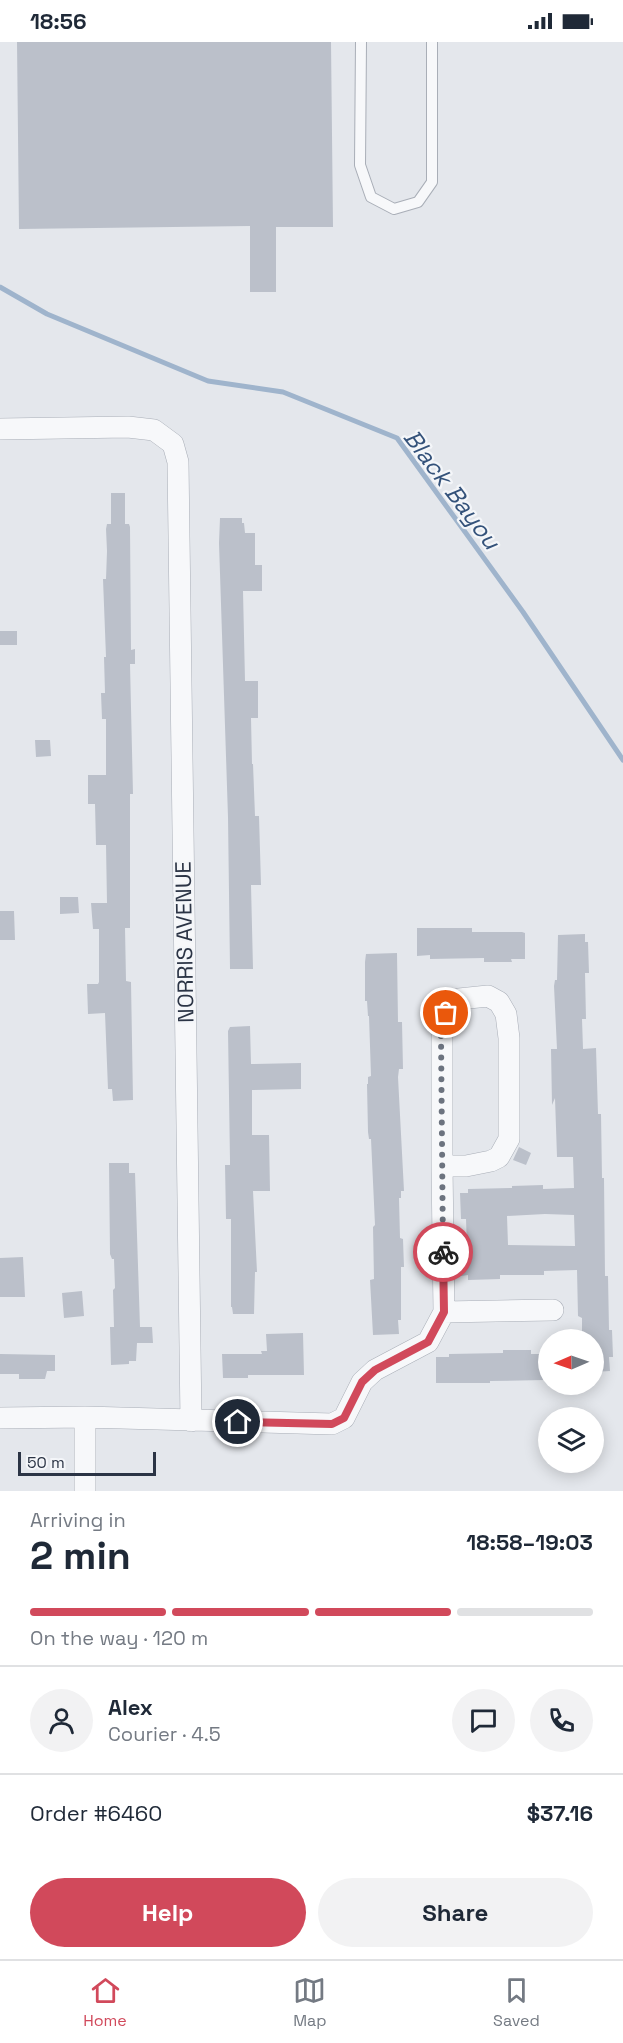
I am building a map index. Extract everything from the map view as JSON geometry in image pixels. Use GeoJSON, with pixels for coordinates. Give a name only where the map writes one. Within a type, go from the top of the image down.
{"type":"FeatureCollection","features":[{"type":"Feature","properties":{"kind":"street","name":"NORRIS AVENUE"},"geometry":{"type":"LineString","coordinates":[[0,429],[128,427],[154,430],[172,444],[178,462],[191,1421]]}},
{"type":"Feature","properties":{"kind":"street"},"geometry":{"type":"LineString","coordinates":[[0,1418],[85,1417],[332,1424],[344,1418],[362,1382],[375,1370],[428,1342],[444,1312],[442,1166],[442,1023],[446,1013],[459,999],[488,996],[499,1002],[506,1014],[509,1049],[509,1139],[499,1157],[491,1161],[466,1166],[442,1166]]}},
{"type":"Feature","properties":{"kind":"street"},"geometry":{"type":"LineString","coordinates":[[444,1312],[553,1311]]}},
{"type":"Feature","properties":{"kind":"street"},"geometry":{"type":"LineString","coordinates":[[85,1417],[85,1491]]}},
{"type":"Feature","properties":{"kind":"lane"},"geometry":{"type":"LineString","coordinates":[[361,42],[360,165],[371,197],[394,209],[418,202],[432,182],[432,42]]}},
{"type":"Feature","properties":{"kind":"building"},"geometry":{"type":"Polygon","coordinates":[[[17,42],[331,42],[333,227],[276,227],[276,292],[250,292],[250,226],[19,229],[17,42]]]}},
{"type":"Feature","properties":{"kind":"building"},"geometry":{"type":"Polygon","coordinates":[[[111,493],[125,493],[125,524],[129,524],[130,527],[131,650],[135,649],[135,664],[130,664],[133,794],[130,794],[130,928],[125,928],[126,981],[131,982],[133,1100],[113,1101],[112,1089],[108,1089],[105,1013],[88,1014],[87,984],[98,984],[99,982],[99,929],[93,929],[91,903],[107,903],[106,845],[96,845],[95,804],[88,804],[88,775],[106,775],[106,719],[102,719],[101,693],[105,693],[104,657],[106,657],[103,579],[106,579],[106,529],[107,524],[111,524],[111,493]]]}},
{"type":"Feature","properties":{"kind":"building"},"geometry":{"type":"Polygon","coordinates":[[[220,518],[242,518],[245,533],[255,533],[255,565],[262,565],[262,591],[243,591],[245,681],[258,681],[258,718],[251,718],[255,816],[259,816],[261,885],[251,885],[253,969],[230,969],[220,518]]]}},
{"type":"Feature","properties":{"kind":"building"},"geometry":{"type":"Polygon","coordinates":[[[0,631],[17,631],[17,645],[0,645],[0,631]]]}},
{"type":"Feature","properties":{"kind":"building"},"geometry":{"type":"Polygon","coordinates":[[[35,740],[50,740],[51,756],[36,757],[35,740]]]}},
{"type":"Feature","properties":{"kind":"building"},"geometry":{"type":"Polygon","coordinates":[[[60,897],[78,897],[79,913],[60,914],[60,897]]]}},
{"type":"Feature","properties":{"kind":"building"},"geometry":{"type":"Polygon","coordinates":[[[0,911],[14,911],[15,940],[0,940],[0,911]]]}},
{"type":"Feature","properties":{"kind":"building"},"geometry":{"type":"Polygon","coordinates":[[[417,928],[472,928],[472,932],[522,932],[525,933],[525,959],[511,959],[512,962],[484,962],[484,958],[430,959],[430,955],[417,956],[417,928]]]}},
{"type":"Feature","properties":{"kind":"building"},"geometry":{"type":"Polygon","coordinates":[[[585,934],[585,942],[588,942],[589,973],[585,973],[586,1019],[582,1019],[583,1049],[596,1048],[598,1114],[601,1114],[602,1178],[604,1178],[605,1276],[608,1276],[609,1330],[612,1330],[613,1357],[609,1357],[610,1371],[604,1371],[604,1329],[582,1329],[582,1318],[578,1316],[577,1270],[544,1271],[544,1275],[500,1275],[500,1279],[468,1280],[468,1275],[461,1276],[460,1249],[467,1249],[467,1247],[466,1219],[461,1219],[460,1193],[468,1193],[468,1189],[512,1188],[512,1186],[543,1185],[543,1189],[574,1188],[573,1157],[557,1157],[555,1098],[552,1105],[551,1049],[557,1049],[554,986],[557,980],[558,935],[585,934]],[[574,1215],[507,1216],[508,1245],[575,1246],[574,1215]]]}},
{"type":"Feature","properties":{"kind":"building"},"geometry":{"type":"Polygon","coordinates":[[[397,953],[398,1022],[402,1022],[403,1069],[399,1069],[398,1077],[404,1191],[401,1191],[401,1198],[399,1198],[400,1238],[403,1239],[404,1267],[401,1267],[401,1320],[398,1320],[399,1334],[373,1335],[370,1280],[374,1279],[373,1227],[375,1225],[371,1139],[369,1139],[368,1132],[367,1084],[368,1077],[371,1076],[369,1016],[367,1001],[365,1001],[365,962],[366,954],[397,953]]]}},
{"type":"Feature","properties":{"kind":"building"},"geometry":{"type":"Polygon","coordinates":[[[250,1026],[251,1064],[301,1063],[301,1089],[252,1090],[252,1135],[269,1135],[270,1191],[253,1191],[257,1272],[255,1272],[254,1314],[233,1314],[231,1307],[231,1219],[226,1219],[225,1165],[230,1165],[228,1031],[230,1027],[250,1026]]]}},
{"type":"Feature","properties":{"kind":"building"},"geometry":{"type":"Polygon","coordinates":[[[519,1147],[531,1153],[526,1165],[513,1160],[519,1147]]]}},
{"type":"Feature","properties":{"kind":"building"},"geometry":{"type":"Polygon","coordinates":[[[109,1163],[129,1163],[129,1173],[135,1173],[140,1327],[152,1327],[153,1343],[137,1343],[136,1361],[129,1361],[129,1364],[111,1365],[110,1327],[114,1327],[113,1290],[115,1288],[114,1259],[110,1254],[109,1163]]]}},
{"type":"Feature","properties":{"kind":"building"},"geometry":{"type":"Polygon","coordinates":[[[23,1257],[25,1297],[0,1297],[0,1258],[23,1257]]]}},
{"type":"Feature","properties":{"kind":"building"},"geometry":{"type":"Polygon","coordinates":[[[82,1291],[84,1316],[64,1318],[62,1293],[82,1291]]]}},
{"type":"Feature","properties":{"kind":"building"},"geometry":{"type":"Polygon","coordinates":[[[303,1333],[304,1375],[248,1375],[248,1378],[223,1378],[222,1354],[262,1354],[261,1351],[267,1351],[266,1334],[303,1333]]]}},
{"type":"Feature","properties":{"kind":"building"},"geometry":{"type":"Polygon","coordinates":[[[503,1350],[531,1350],[531,1354],[538,1354],[538,1380],[436,1383],[436,1357],[449,1357],[449,1354],[503,1353],[503,1350]]]}},
{"type":"Feature","properties":{"kind":"building"},"geometry":{"type":"Polygon","coordinates":[[[0,1354],[55,1355],[55,1371],[47,1371],[45,1379],[19,1379],[19,1374],[0,1374],[0,1354]]]}},
{"type":"Feature","properties":{"kind":"waterway","name":"Black Bayou"},"geometry":{"type":"LineString","coordinates":[[0,287],[47,314],[208,381],[283,392],[397,438],[523,612],[623,760]]}},
{"type":"Feature","properties":{"kind":"way so far"},"geometry":{"type":"LineString","coordinates":[[443,1252],[441,1035],[446,1013]]}},
{"type":"Feature","properties":{"kind":"route"},"geometry":{"type":"LineString","coordinates":[[238,1422],[332,1424],[344,1418],[362,1382],[375,1370],[428,1342],[444,1312],[443,1252]]}}]}
